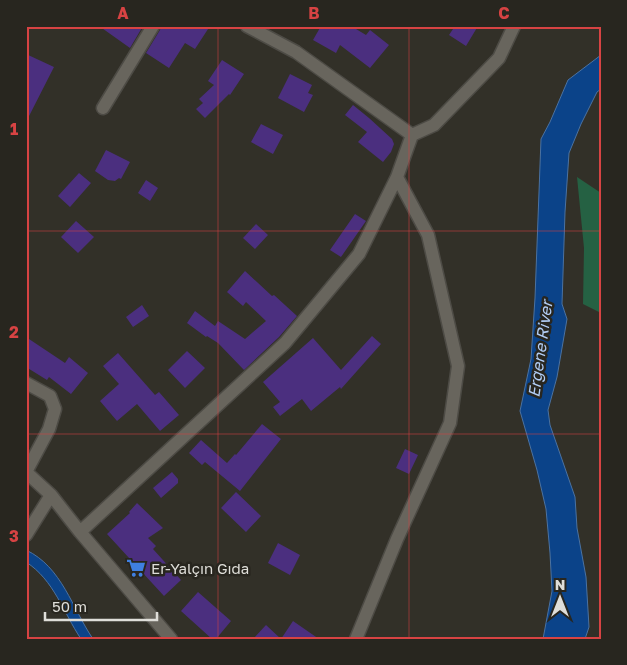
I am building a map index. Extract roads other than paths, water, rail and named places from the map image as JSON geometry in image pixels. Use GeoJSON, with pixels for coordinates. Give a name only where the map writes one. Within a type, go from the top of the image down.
{"type":"FeatureCollection","features":[{"type":"Feature","properties":{"kind":"street"},"geometry":{"type":"LineString","coordinates":[[103,108],[153,26]]}},
{"type":"Feature","properties":{"kind":"street"},"geometry":{"type":"LineString","coordinates":[[246,26],[296,52],[412,135]]}},
{"type":"Feature","properties":{"kind":"street"},"geometry":{"type":"LineString","coordinates":[[80,532],[285,343],[359,254],[397,177],[412,135],[434,125],[499,58],[514,26]]}},
{"type":"Feature","properties":{"kind":"street"},"geometry":{"type":"LineString","coordinates":[[356,639],[397,539],[450,422],[458,366],[428,235],[397,177]]}},
{"type":"Feature","properties":{"kind":"street"},"geometry":{"type":"LineString","coordinates":[[26,383],[50,396],[55,409],[49,428],[26,472],[51,495],[170,639]]}},
{"type":"Feature","properties":{"kind":"street"},"geometry":{"type":"LineString","coordinates":[[26,535],[51,495]]}},
{"type":"Feature","properties":{"kind":"water","name":"Ergene River"},"geometry":{"type":"Polygon","coordinates":[[[601,55],[601,89],[597,92],[581,124],[569,153],[562,304],[567,319],[557,377],[548,410],[550,425],[575,497],[577,528],[586,577],[589,627],[585,639],[543,639],[552,591],[546,509],[520,411],[531,359],[541,139],[568,80],[601,55]]]}},
{"type":"Feature","properties":{"kind":"water"},"geometry":{"type":"Polygon","coordinates":[[[26,550],[38,557],[57,577],[93,639],[81,639],[51,587],[36,569],[26,562],[26,550]]]}},
{"type":"Feature","properties":{"kind":"place","name":"Er-Yalçın Gıda"},"geometry":{"type":"Point","coordinates":[136,568]}}]}
